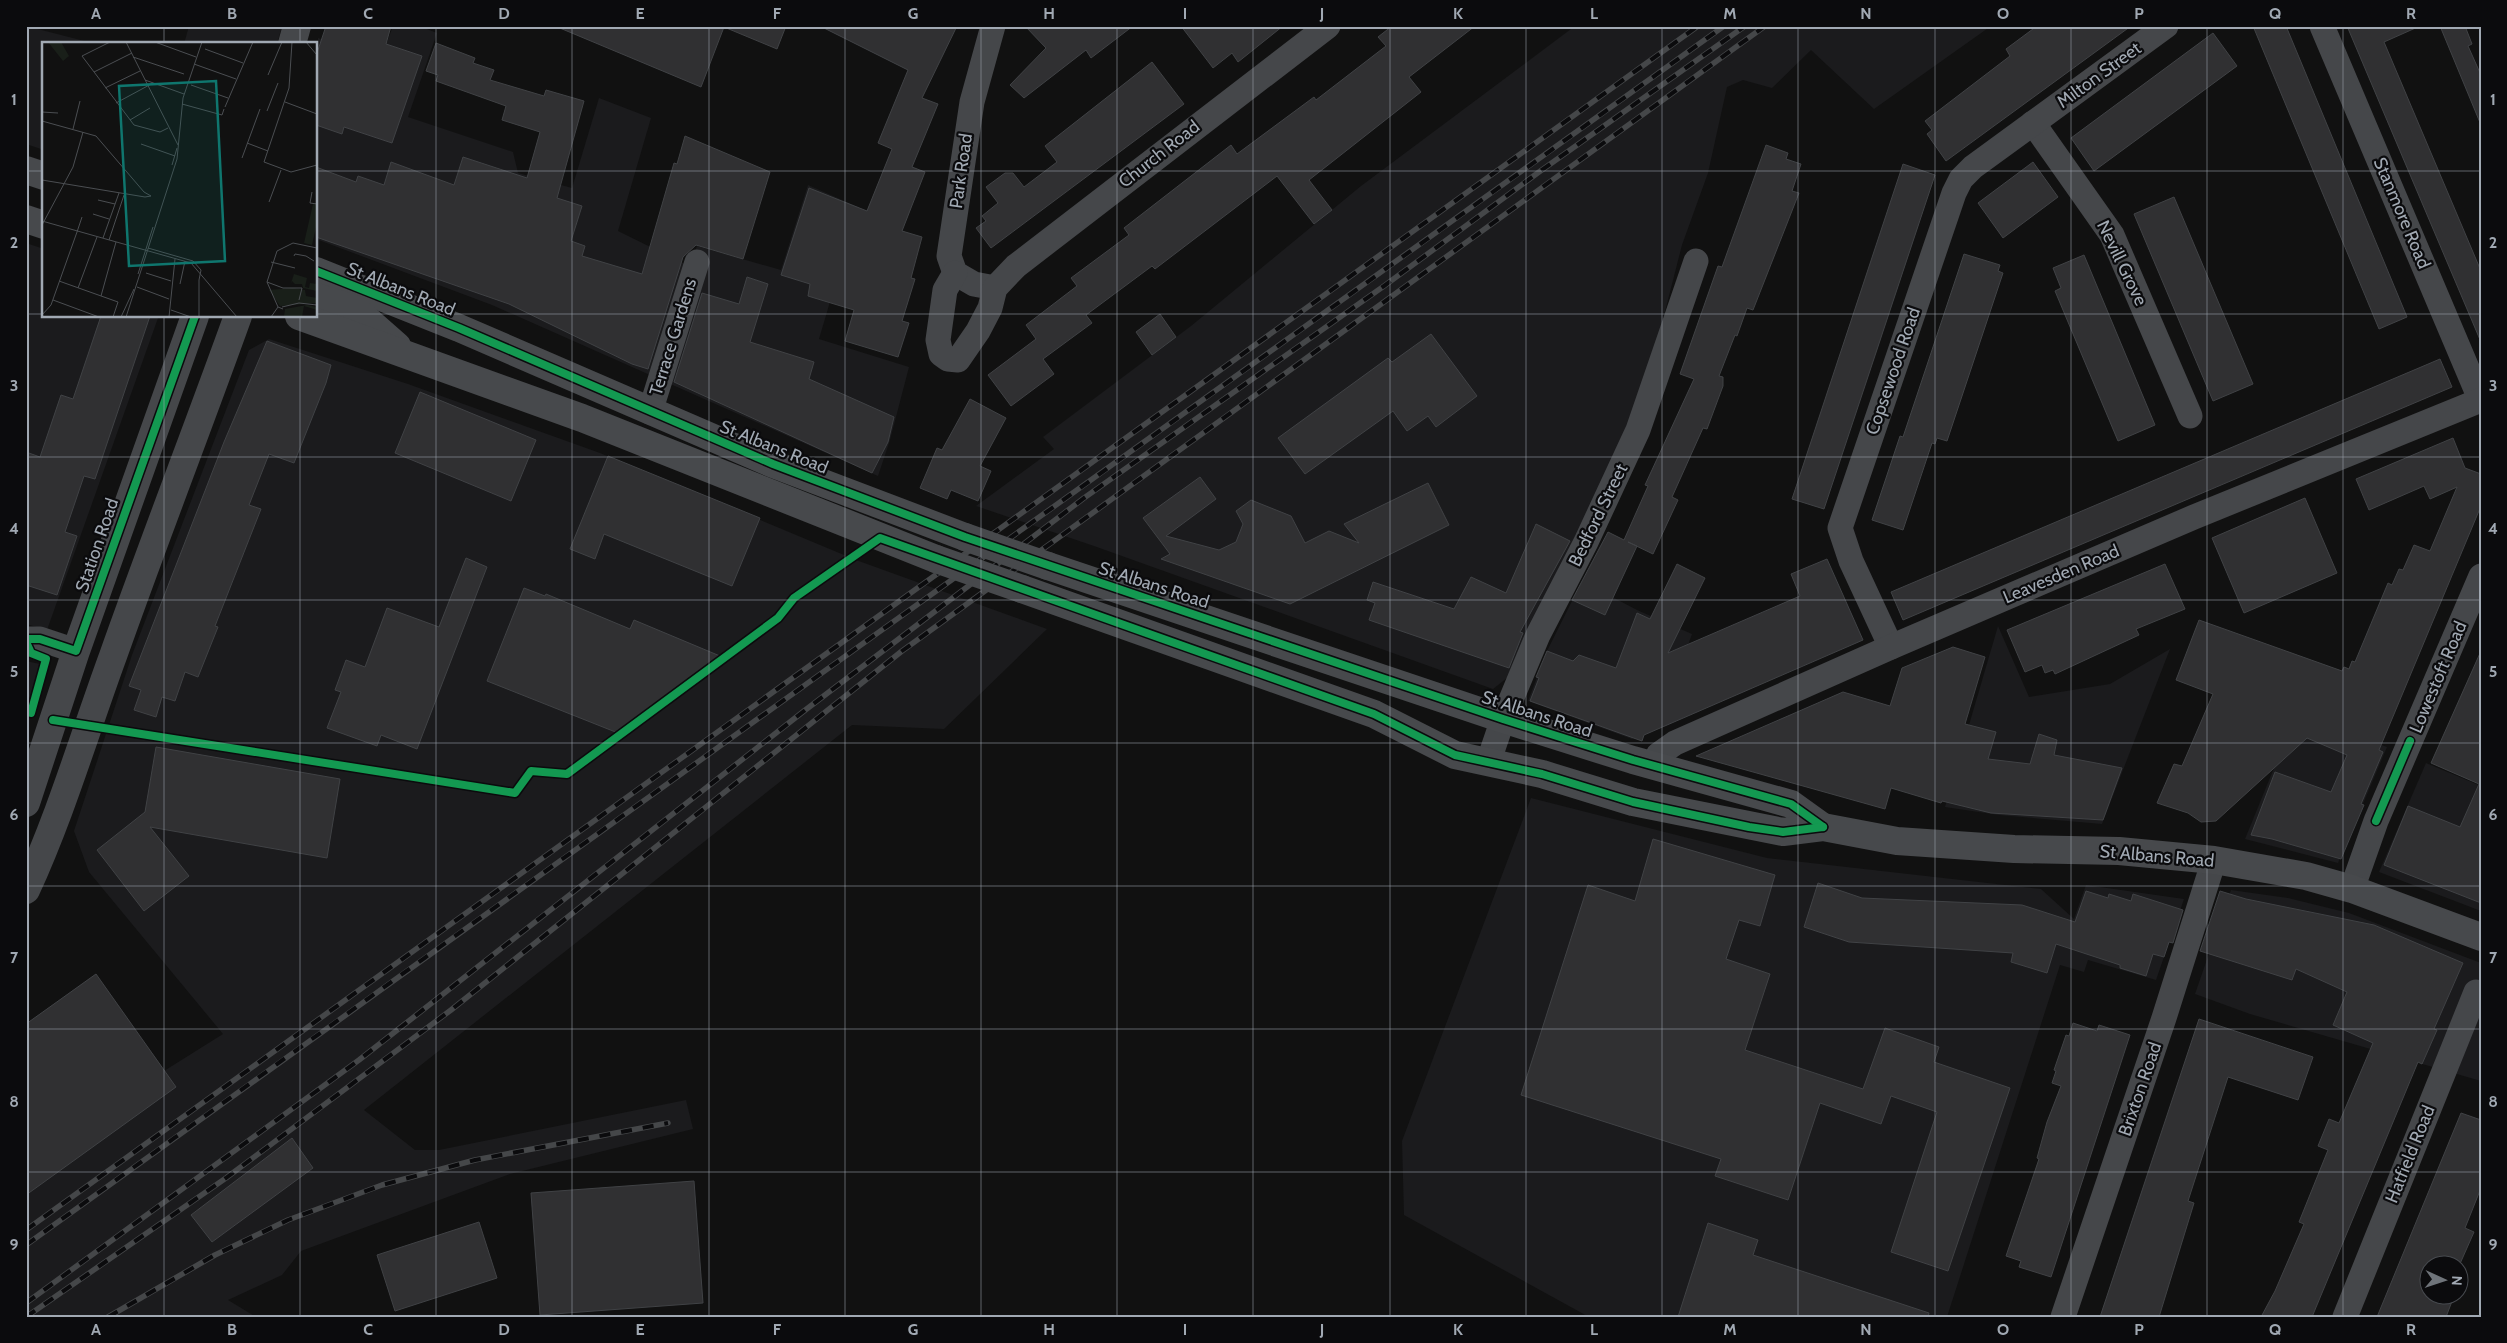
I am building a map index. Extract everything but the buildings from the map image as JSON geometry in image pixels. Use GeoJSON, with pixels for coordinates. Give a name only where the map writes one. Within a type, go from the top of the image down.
{"type":"FeatureCollection","features":[{"type":"Feature","properties":{"kind":"main road"},"geometry":{"type":"LineString","coordinates":[[26,170],[42,175]]}},
{"type":"Feature","properties":{"kind":"main road"},"geometry":{"type":"LineString","coordinates":[[26,218],[42,224]]}},
{"type":"Feature","properties":{"kind":"main road","name":"St Albans Road"},"geometry":{"type":"LineString","coordinates":[[318,272],[459,328],[773,464],[965,537],[1503,719],[1654,766],[1791,804],[1823,827]]}},
{"type":"Feature","properties":{"kind":"main road"},"geometry":{"type":"LineString","coordinates":[[318,297],[355,309],[408,355]]}},
{"type":"Feature","properties":{"kind":"main road","name":"St Albans Road"},"geometry":{"type":"LineString","coordinates":[[305,318],[582,418],[936,559],[1374,714],[1455,755],[1542,774],[1633,802],[1783,832],[1823,827],[1897,841],[2014,850],[2119,851],[2214,860],[2306,876],[2352,889],[2481,937]]}},
{"type":"Feature","properties":{"kind":"main road"},"geometry":{"type":"LineString","coordinates":[[1654,766],[1656,790],[1670,810]]}},
{"type":"Feature","properties":{"kind":"street"},"geometry":{"type":"LineString","coordinates":[[293,42],[297,26]]}},
{"type":"Feature","properties":{"kind":"street","name":"Park Road"},"geometry":{"type":"LineString","coordinates":[[955,273],[949,256],[970,112],[993,26]]}},
{"type":"Feature","properties":{"kind":"street","name":"Church Road"},"geometry":{"type":"LineString","coordinates":[[995,288],[1024,259],[1328,26]]}},
{"type":"Feature","properties":{"kind":"street","name":"Milton Street"},"geometry":{"type":"LineString","coordinates":[[2032,123],[2166,26]]}},
{"type":"Feature","properties":{"kind":"street","name":"Stanmore Road"},"geometry":{"type":"LineString","coordinates":[[2322,26],[2481,401]]}},
{"type":"Feature","properties":{"kind":"street","name":"Nevill Grove"},"geometry":{"type":"LineString","coordinates":[[2032,123],[2112,235],[2190,416]]}},
{"type":"Feature","properties":{"kind":"street","name":"Copsewood Road"},"geometry":{"type":"LineString","coordinates":[[1891,647],[1843,540],[1840,528],[1842,518],[1960,179],[2032,123]]}},
{"type":"Feature","properties":{"kind":"street","name":"Terrace Gardens"},"geometry":{"type":"LineString","coordinates":[[650,412],[697,262]]}},
{"type":"Feature","properties":{"kind":"street","name":"Bedford Street"},"geometry":{"type":"LineString","coordinates":[[1488,763],[1503,719],[1538,635],[1586,542],[1638,430],[1696,262]]}},
{"type":"Feature","properties":{"kind":"street"},"geometry":{"type":"LineString","coordinates":[[955,273],[974,284],[995,288],[990,308],[978,331],[958,360],[948,359],[941,354],[938,340],[945,290],[955,273]]}},
{"type":"Feature","properties":{"kind":"street","name":"Station Road"},"geometry":{"type":"LineString","coordinates":[[28,791],[194,318]]}},
{"type":"Feature","properties":{"kind":"street"},"geometry":{"type":"LineString","coordinates":[[26,890],[64,801],[88,724],[237,318]]}},
{"type":"Feature","properties":{"kind":"street","name":"Leavesden Road"},"geometry":{"type":"LineString","coordinates":[[1654,766],[1658,755],[1675,743],[1891,647],[2194,517],[2481,401]]}},
{"type":"Feature","properties":{"kind":"street","name":"Lowestoft Road"},"geometry":{"type":"LineString","coordinates":[[2352,889],[2376,821],[2481,576]]}},
{"type":"Feature","properties":{"kind":"street"},"geometry":{"type":"LineString","coordinates":[[26,640],[40,639],[76,651]]}},
{"type":"Feature","properties":{"kind":"street","name":"Brixton Road"},"geometry":{"type":"LineString","coordinates":[[2063,1317],[2164,1018],[2214,860]]}},
{"type":"Feature","properties":{"kind":"street","name":"Hatfield Road"},"geometry":{"type":"LineString","coordinates":[[2345,1317],[2476,992]]}},
{"type":"Feature","properties":{"kind":"shaded area"},"geometry":{"type":"Polygon","coordinates":[[[26,26],[88,42],[42,42],[42,149],[26,144],[26,26]]]}},
{"type":"Feature","properties":{"kind":"shaded area"},"geometry":{"type":"Polygon","coordinates":[[[189,26],[282,26],[278,42],[185,42],[189,26]]]}},
{"type":"Feature","properties":{"kind":"shaded area"},"geometry":{"type":"Polygon","coordinates":[[[393,26],[419,26],[437,33],[408,117],[513,152],[518,173],[572,188],[599,98],[651,118],[618,231],[689,266],[697,246],[781,270],[808,185],[858,207],[819,339],[909,367],[890,440],[878,476],[492,305],[318,240],[318,38],[380,61],[393,26]]]}},
{"type":"Feature","properties":{"kind":"shaded area"},"geometry":{"type":"Polygon","coordinates":[[[1575,26],[1991,26],[1874,109],[1811,50],[1772,88],[1743,80],[1727,87],[1708,173],[1682,245],[1641,405],[1512,674],[1493,689],[1094,546],[976,506],[1054,449],[1043,437],[1191,326],[1361,186],[1575,26]]]}},
{"type":"Feature","properties":{"kind":"shaded area"},"geometry":{"type":"Polygon","coordinates":[[[26,243],[42,248],[42,318],[158,318],[47,630],[26,624],[26,243]]]}},
{"type":"Feature","properties":{"kind":"shaded area"},"geometry":{"type":"Polygon","coordinates":[[[269,339],[408,384],[600,453],[856,560],[1047,629],[944,729],[852,725],[364,1110],[415,1150],[439,1150],[686,1100],[693,1129],[510,1174],[301,1251],[282,1275],[228,1300],[256,1317],[26,1317],[26,1024],[95,974],[164,1071],[223,1034],[89,872],[74,831],[132,655],[249,350],[269,339]]]}},
{"type":"Feature","properties":{"kind":"shaded area"},"geometry":{"type":"Polygon","coordinates":[[[1582,581],[1637,610],[1692,634],[1660,723],[1632,739],[1528,701],[1547,651],[1582,581]]]}},
{"type":"Feature","properties":{"kind":"shaded area"},"geometry":{"type":"Polygon","coordinates":[[[1998,626],[2029,697],[2110,684],[2170,649],[2102,824],[1999,815],[1945,807],[1998,626]]]}},
{"type":"Feature","properties":{"kind":"shaded area"},"geometry":{"type":"Polygon","coordinates":[[[26,661],[40,664],[26,710],[26,661]]]}},
{"type":"Feature","properties":{"kind":"shaded area"},"geometry":{"type":"Polygon","coordinates":[[[2299,714],[2387,747],[2338,863],[2245,839],[2274,768],[2299,714]]]}},
{"type":"Feature","properties":{"kind":"shaded area"},"geometry":{"type":"Polygon","coordinates":[[[2426,763],[2481,786],[2481,911],[2379,872],[2426,763]]]}},
{"type":"Feature","properties":{"kind":"shaded area"},"geometry":{"type":"Polygon","coordinates":[[[1531,798],[1767,858],[2041,889],[2074,919],[2086,885],[2184,899],[2156,980],[2088,960],[2084,972],[2060,965],[1947,1317],[1589,1317],[1404,1215],[1402,1141],[1531,798]]]}},
{"type":"Feature","properties":{"kind":"shaded area"},"geometry":{"type":"Polygon","coordinates":[[[2231,890],[2288,898],[2349,913],[2481,963],[2481,1081],[2250,1014],[2195,994],[2231,890]]]}},
{"type":"Feature","properties":{"kind":"railway"},"geometry":{"type":"LineString","coordinates":[[26,1230],[1698,26]]}},
{"type":"Feature","properties":{"kind":"railway"},"geometry":{"type":"LineString","coordinates":[[26,1245],[1724,26]]}},
{"type":"Feature","properties":{"kind":"railway"},"geometry":{"type":"LineString","coordinates":[[26,1303],[359,1060],[804,711],[1084,498],[1384,286],[1539,172],[1745,26]]}},
{"type":"Feature","properties":{"kind":"railway"},"geometry":{"type":"LineString","coordinates":[[26,1317],[226,1178],[451,1010],[902,651],[1765,26]]}},
{"type":"Feature","properties":{"kind":"railway"},"geometry":{"type":"LineString","coordinates":[[108,1317],[215,1255],[288,1220],[382,1185],[475,1160],[668,1123]]}},
{"type":"Feature","properties":{"kind":"cycle path"},"geometry":{"type":"LineString","coordinates":[[318,272],[459,328],[773,464],[965,537],[1503,719],[1633,760],[1791,804],[1823,827]]}},
{"type":"Feature","properties":{"kind":"cycle path"},"geometry":{"type":"LineString","coordinates":[[26,639],[40,639],[76,651],[194,318]]}},
{"type":"Feature","properties":{"kind":"cycle path"},"geometry":{"type":"LineString","coordinates":[[53,720],[515,793],[531,771],[567,774],[778,618],[794,598],[880,538],[1374,714],[1455,755],[1542,774],[1633,802],[1749,827],[1783,832],[1823,827]]}},
{"type":"Feature","properties":{"kind":"cycle path"},"geometry":{"type":"LineString","coordinates":[[26,642],[31,653],[46,659],[31,713]]}},
{"type":"Feature","properties":{"kind":"cycle path"},"geometry":{"type":"LineString","coordinates":[[2376,821],[2410,741]]}}]}
